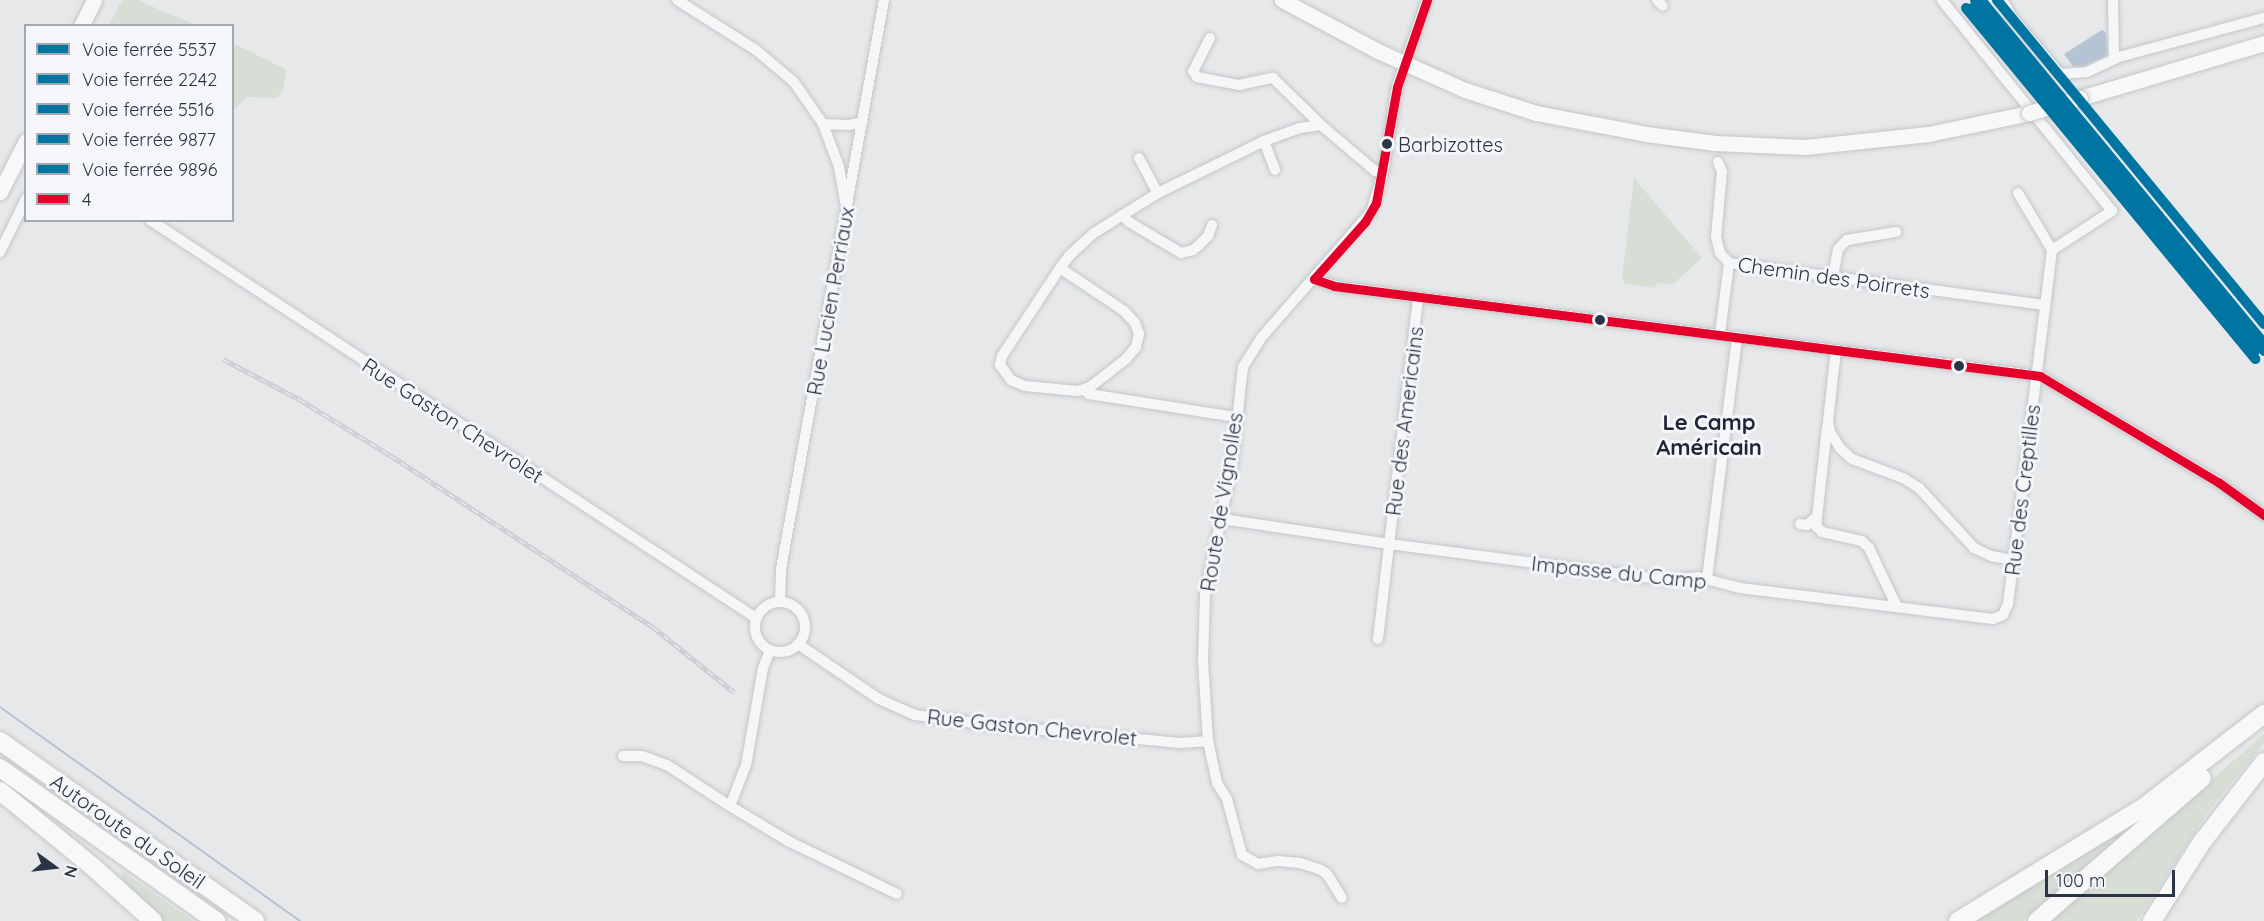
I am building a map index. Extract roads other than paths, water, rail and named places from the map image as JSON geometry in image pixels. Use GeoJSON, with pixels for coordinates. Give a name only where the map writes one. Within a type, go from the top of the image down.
{"type":"FeatureCollection","features":[{"type":"Feature","properties":{"kind":"highway"},"geometry":{"type":"LineString","coordinates":[[1958,921],[2144,807],[2264,714]]}},
{"type":"Feature","properties":{"kind":"highway"},"geometry":{"type":"LineString","coordinates":[[2037,921],[2264,723]]}},
{"type":"Feature","properties":{"kind":"highway","name":"Autoroute du Soleil"},"geometry":{"type":"LineString","coordinates":[[0,741],[255,921]]}},
{"type":"Feature","properties":{"kind":"highway"},"geometry":{"type":"LineString","coordinates":[[2152,921],[2202,842],[2264,762]]}},
{"type":"Feature","properties":{"kind":"highway"},"geometry":{"type":"LineString","coordinates":[[0,768],[216,921]]}},
{"type":"Feature","properties":{"kind":"highway","name":"Autoroute du Soleil"},"geometry":{"type":"LineString","coordinates":[[0,791],[92,866],[153,921]]}},
{"type":"Feature","properties":{"kind":"main road"},"geometry":{"type":"LineString","coordinates":[[82,24],[94,0]]}},
{"type":"Feature","properties":{"kind":"main road"},"geometry":{"type":"LineString","coordinates":[[1282,0],[1503,103],[1646,134],[1704,141],[1805,147],[1928,134],[2029,113],[2264,43]]}},
{"type":"Feature","properties":{"kind":"main road"},"geometry":{"type":"LineString","coordinates":[[1296,0],[1405,59]]}},
{"type":"Feature","properties":{"kind":"main road"},"geometry":{"type":"LineString","coordinates":[[0,192],[24,145]]}},
{"type":"Feature","properties":{"kind":"street"},"geometry":{"type":"LineString","coordinates":[[677,0],[779,68],[807,98],[823,124],[839,167],[843,195],[848,202]]}},
{"type":"Feature","properties":{"kind":"street","name":"Rue Lucien Perriaux"},"geometry":{"type":"LineString","coordinates":[[780,602],[782,569],[885,0]]}},
{"type":"Feature","properties":{"kind":"street","name":"Route de Vignolles"},"geometry":{"type":"LineString","coordinates":[[1342,898],[1327,874],[1320,870],[1300,863],[1278,861],[1258,864],[1242,855],[1227,799],[1217,783],[1208,738],[1203,672],[1204,612],[1208,579],[1232,466],[1243,367],[1256,344],[1371,212],[1383,173],[1395,94],[1405,59],[1427,0]]}},
{"type":"Feature","properties":{"kind":"street"},"geometry":{"type":"LineString","coordinates":[[1942,0],[2112,211],[2052,250],[2018,193]]}},
{"type":"Feature","properties":{"kind":"street"},"geometry":{"type":"LineString","coordinates":[[2002,0],[2012,17],[2060,75],[2087,72],[2114,58],[2264,18]]}},
{"type":"Feature","properties":{"kind":"street"},"geometry":{"type":"LineString","coordinates":[[2113,0],[2114,58]]}},
{"type":"Feature","properties":{"kind":"street"},"geometry":{"type":"LineString","coordinates":[[1210,38],[1193,70],[1197,77],[1239,85],[1272,78],[1321,125],[1375,171],[1383,173]]}},
{"type":"Feature","properties":{"kind":"street"},"geometry":{"type":"LineString","coordinates":[[823,124],[849,125],[862,122]]}},
{"type":"Feature","properties":{"kind":"street"},"geometry":{"type":"LineString","coordinates":[[1060,268],[1124,311],[1135,323],[1139,334],[1136,346],[1126,359],[1084,390],[1065,391],[1018,384],[1000,365],[1002,356],[1060,268],[1094,233],[1158,193],[1264,141],[1300,128],[1321,125]]}},
{"type":"Feature","properties":{"kind":"street"},"geometry":{"type":"LineString","coordinates":[[1264,141],[1275,170]]}},
{"type":"Feature","properties":{"kind":"street"},"geometry":{"type":"LineString","coordinates":[[1139,158],[1158,193]]}},
{"type":"Feature","properties":{"kind":"street","name":"Chemin des Poirrets"},"geometry":{"type":"LineString","coordinates":[[1718,162],[1722,172],[1722,185],[1716,237],[1720,252],[1729,263],[2044,305]]}},
{"type":"Feature","properties":{"kind":"street"},"geometry":{"type":"LineString","coordinates":[[0,252],[24,203]]}},
{"type":"Feature","properties":{"kind":"street"},"geometry":{"type":"LineString","coordinates":[[1122,215],[1129,222],[1181,253],[1193,250],[1199,245],[1208,236],[1212,225]]}},
{"type":"Feature","properties":{"kind":"street","name":"Rue Gaston Chevrolet"},"geometry":{"type":"LineString","coordinates":[[153,222],[756,618]]}},
{"type":"Feature","properties":{"kind":"street"},"geometry":{"type":"LineString","coordinates":[[1833,277],[1835,255],[1847,240],[1896,232]]}},
{"type":"Feature","properties":{"kind":"street","name":"Rue des Creptilles"},"geometry":{"type":"LineString","coordinates":[[2008,604],[2052,250]]}},
{"type":"Feature","properties":{"kind":"street"},"geometry":{"type":"LineString","coordinates":[[1720,334],[1729,263]]}},
{"type":"Feature","properties":{"kind":"street"},"geometry":{"type":"LineString","coordinates":[[1314,279],[1334,286],[2036,375],[2209,476],[2264,515]]}},
{"type":"Feature","properties":{"kind":"street","name":"Rue des Americains"},"geometry":{"type":"LineString","coordinates":[[1378,639],[1418,297]]}},
{"type":"Feature","properties":{"kind":"street"},"geometry":{"type":"LineString","coordinates":[[1707,579],[1737,337]]}},
{"type":"Feature","properties":{"kind":"street"},"geometry":{"type":"LineString","coordinates":[[1836,350],[1814,519],[1816,526],[1822,532],[1862,541],[1869,549],[1896,607]]}},
{"type":"Feature","properties":{"kind":"street"},"geometry":{"type":"LineString","coordinates":[[1084,390],[1089,394],[1236,417]]}},
{"type":"Feature","properties":{"kind":"street"},"geometry":{"type":"LineString","coordinates":[[1828,421],[1834,441],[1852,459],[1903,478],[1931,501],[1974,548],[1991,556],[2013,560]]}},
{"type":"Feature","properties":{"kind":"street"},"geometry":{"type":"LineString","coordinates":[[1800,524],[1807,525],[1814,519]]}},
{"type":"Feature","properties":{"kind":"street","name":"Impasse du Camp"},"geometry":{"type":"LineString","coordinates":[[1221,521],[1229,520],[1389,544],[1665,580],[1698,577],[1740,588],[1993,620],[2003,615],[2008,604]]}},
{"type":"Feature","properties":{"kind":"street"},"geometry":{"type":"LineString","coordinates":[[780,602],[795,607],[804,621],[805,629],[798,644],[785,651],[770,650],[764,646],[756,633],[756,618],[765,606],[780,602]]}},
{"type":"Feature","properties":{"kind":"street","name":"Rue Gaston Chevrolet"},"geometry":{"type":"LineString","coordinates":[[798,644],[879,699],[915,714],[1168,742],[1208,738]]}},
{"type":"Feature","properties":{"kind":"street"},"geometry":{"type":"LineString","coordinates":[[730,806],[746,765],[763,669],[770,650]]}},
{"type":"Feature","properties":{"kind":"street"},"geometry":{"type":"LineString","coordinates":[[623,756],[642,756],[667,765],[788,841],[897,894]]}},
{"type":"Feature","properties":{"kind":"water"},"geometry":{"type":"Polygon","coordinates":[[[2102,30],[2106,33],[2107,53],[2104,57],[2082,67],[2073,66],[2064,54],[2102,30]]]}},
{"type":"Feature","properties":{"kind":"waterway"},"geometry":{"type":"LineString","coordinates":[[0,707],[300,921]]}},
{"type":"Feature","properties":{"kind":"railway"},"geometry":{"type":"LineString","coordinates":[[223,359],[299,399],[390,455],[653,627],[734,692]]}},
{"type":"Feature","properties":{"kind":"rail line","name":"5537"},"geometry":{"type":"LineString","coordinates":[[1975,0],[2264,351]]}},
{"type":"Feature","properties":{"kind":"rail line","name":"2242"},"geometry":{"type":"LineString","coordinates":[[1981,0],[2264,343]]}},
{"type":"Feature","properties":{"kind":"rail line","name":"9896"},"geometry":{"type":"LineString","coordinates":[[1997,0],[2264,324]]}},
{"type":"Feature","properties":{"kind":"rail line","name":"9877"},"geometry":{"type":"LineString","coordinates":[[1966,8],[2255,359]]}},
{"type":"Feature","properties":{"kind":"rail line","name":"5516"},"geometry":{"type":"LineString","coordinates":[[1972,8],[2255,351]]}},
{"type":"Feature","properties":{"kind":"place","name":"Barbizottes"},"geometry":{"type":"Point","coordinates":[1387,144]}},
{"type":"Feature","properties":{"kind":"district","name":"Le Camp Américain"},"geometry":{"type":"Point","coordinates":[1709,434]}}]}
